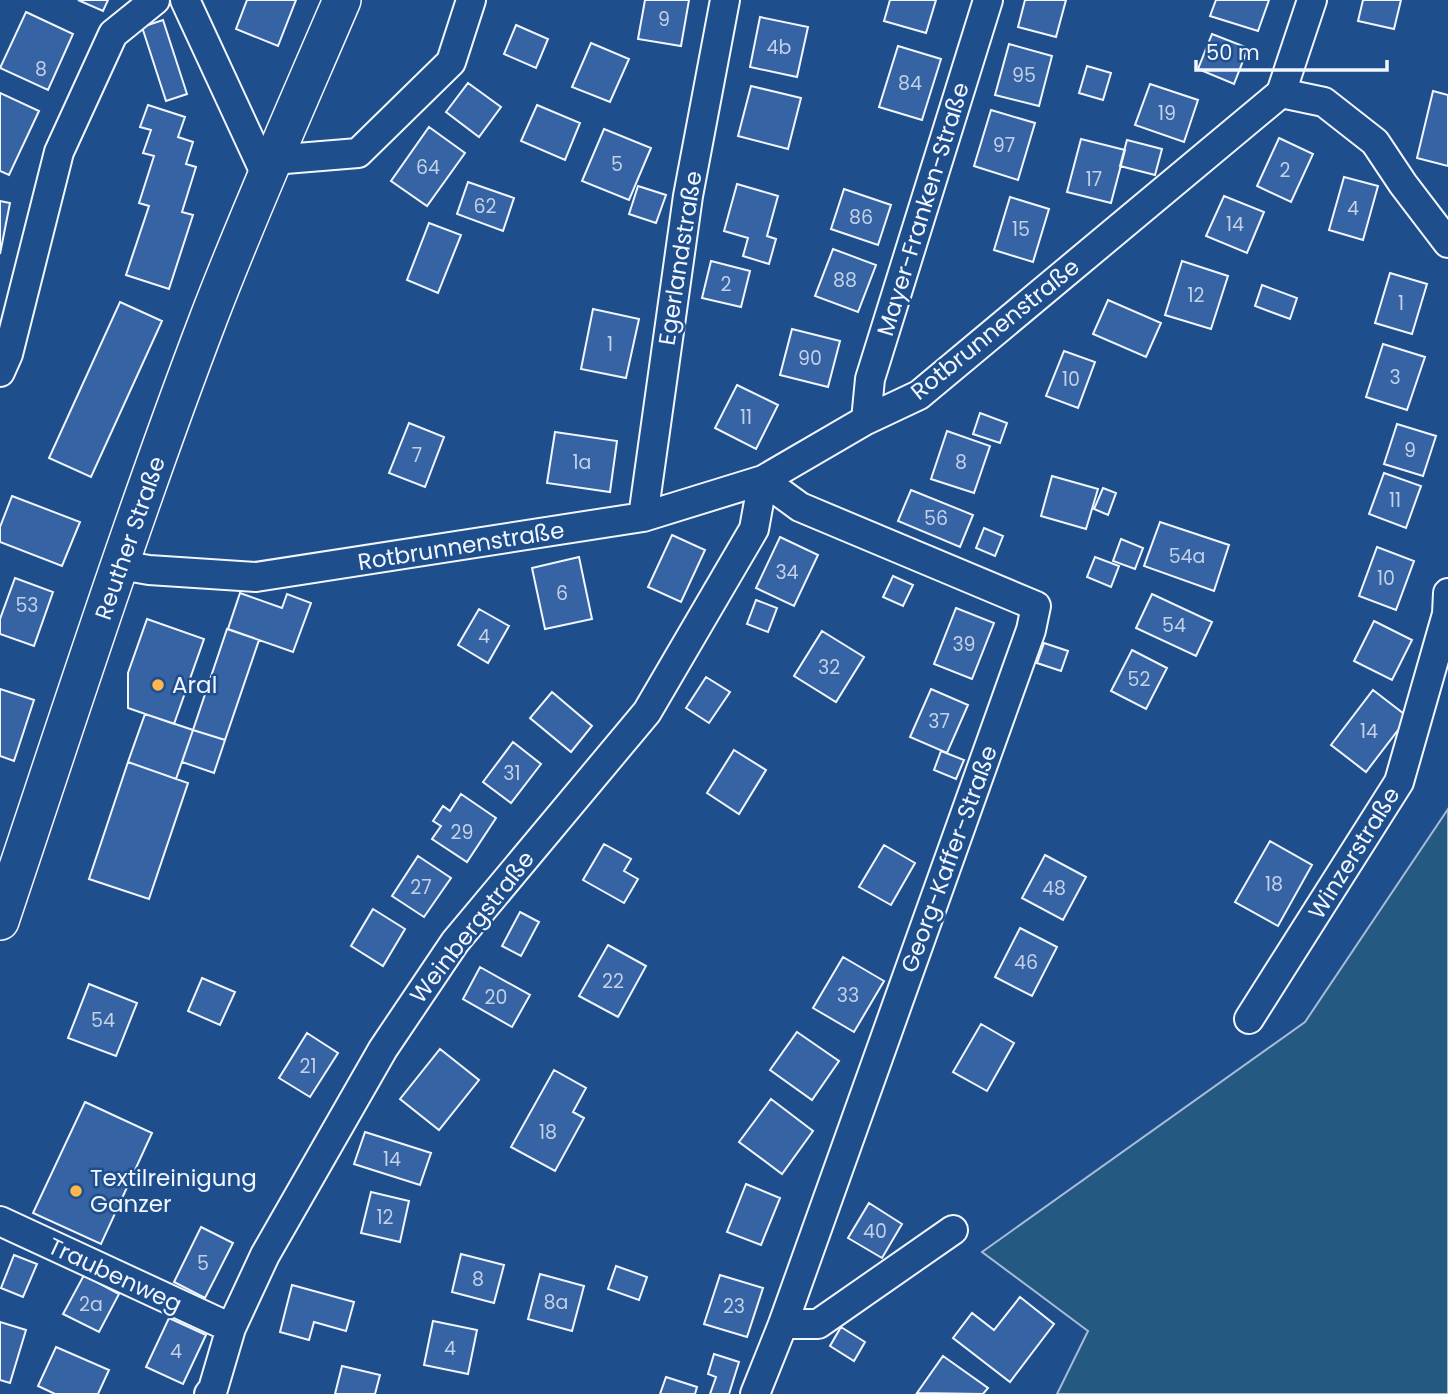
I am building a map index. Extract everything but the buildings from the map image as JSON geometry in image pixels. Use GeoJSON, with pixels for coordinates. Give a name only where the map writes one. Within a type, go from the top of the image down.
{"type":"FeatureCollection","features":[{"type":"Feature","properties":{"kind":"main road","name":"Reuther Straße"},"geometry":{"type":"LineString","coordinates":[[0,921],[120,565],[210,315],[342,0]]}},
{"type":"Feature","properties":{"kind":"street"},"geometry":{"type":"LineString","coordinates":[[0,372],[8,354],[59,152],[113,34],[155,0]]}},
{"type":"Feature","properties":{"kind":"street"},"geometry":{"type":"LineString","coordinates":[[185,0],[270,169],[358,153],[451,62],[471,0]]}},
{"type":"Feature","properties":{"kind":"street","name":"Egerlandstraße"},"geometry":{"type":"LineString","coordinates":[[643,517],[688,196],[725,0]]}},
{"type":"Feature","properties":{"kind":"street","name":"Mayer-Franken-Straße"},"geometry":{"type":"LineString","coordinates":[[866,420],[870,379],[988,0]]}},
{"type":"Feature","properties":{"kind":"street"},"geometry":{"type":"LineString","coordinates":[[1312,0],[1281,93],[1324,102],[1375,142],[1448,243]]}},
{"type":"Feature","properties":{"kind":"street","name":"Rotbrunnenstraße"},"geometry":{"type":"LineString","coordinates":[[120,565],[149,570],[256,577],[643,517],[763,480],[866,420],[919,395],[1281,93]]}},
{"type":"Feature","properties":{"kind":"street","name":"Georg-Kaffer-Straße"},"geometry":{"type":"LineString","coordinates":[[755,1394],[783,1324],[1031,630],[1036,606],[800,507],[763,480]]}},
{"type":"Feature","properties":{"kind":"street","name":"Weinbergstraße"},"geometry":{"type":"LineString","coordinates":[[214,1392],[231,1328],[265,1255],[383,1049],[455,942],[647,712],[754,529],[763,480]]}},
{"type":"Feature","properties":{"kind":"street","name":"Winzerstraße"},"geometry":{"type":"LineString","coordinates":[[1250,1019],[1399,782],[1447,614],[1448,593]]}},
{"type":"Feature","properties":{"kind":"street","name":"Traubenweg"},"geometry":{"type":"LineString","coordinates":[[0,1221],[231,1328]]}},
{"type":"Feature","properties":{"kind":"street"},"geometry":{"type":"LineString","coordinates":[[783,1324],[818,1324],[953,1230]]}},
{"type":"Feature","properties":{"kind":"shaded area"},"geometry":{"type":"Polygon","coordinates":[[[1448,809],[1448,1394],[1057,1394],[1088,1331],[982,1252],[1305,1022],[1448,809]]]}},
{"type":"Feature","properties":{"kind":"place","name":"Aral"},"geometry":{"type":"Point","coordinates":[158,685]}},
{"type":"Feature","properties":{"kind":"place","name":"Textilreinigung Ganzer"},"geometry":{"type":"Point","coordinates":[76,1191]}}]}
